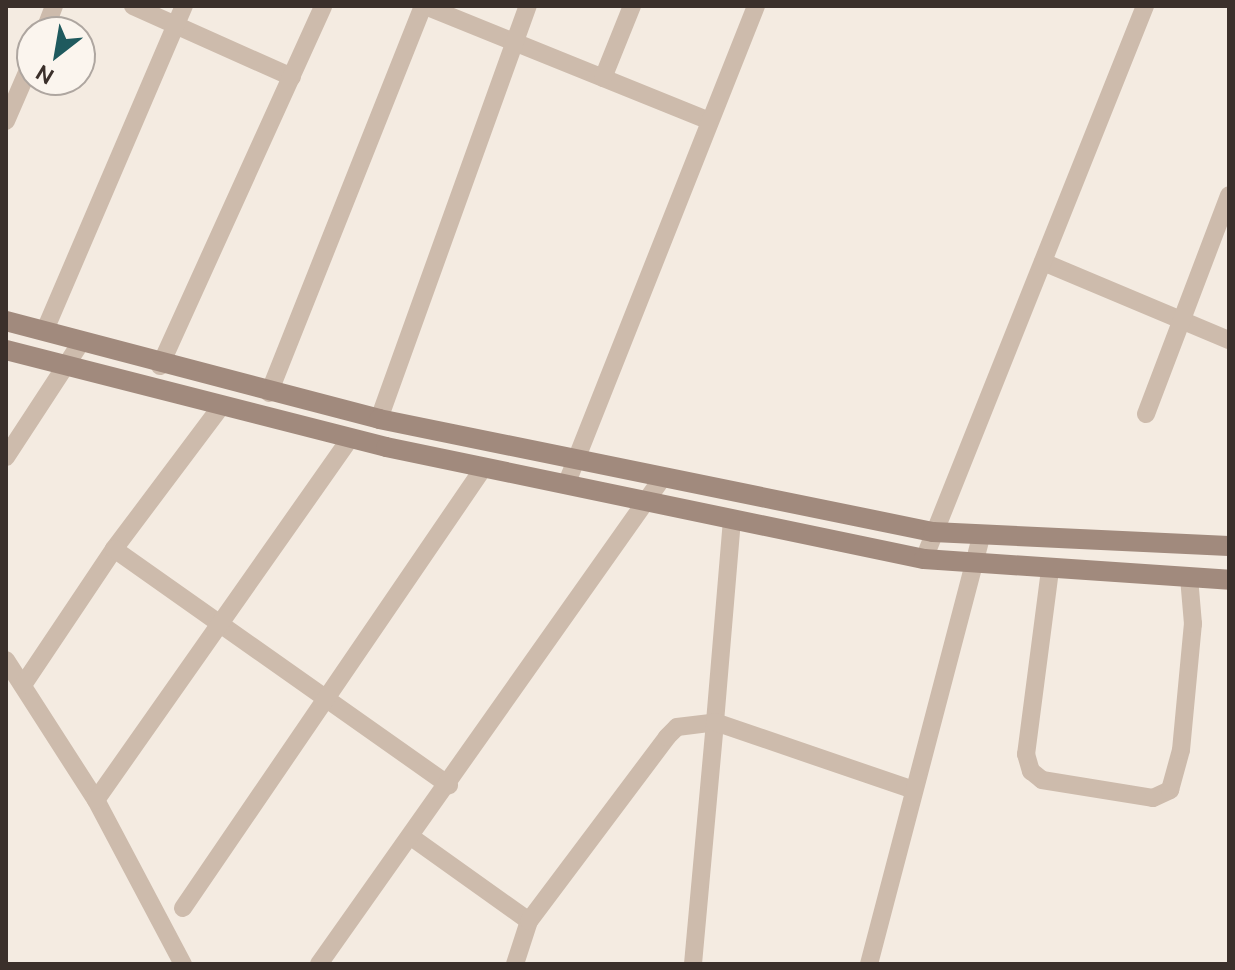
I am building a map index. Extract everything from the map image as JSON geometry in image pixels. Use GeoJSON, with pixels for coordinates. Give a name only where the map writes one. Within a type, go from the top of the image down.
{"type":"FeatureCollection","features":[{"type":"Feature","properties":{"kind":"street"},"geometry":{"type":"LineString","coordinates":[[133,6],[292,77]]}},
{"type":"Feature","properties":{"kind":"street"},"geometry":{"type":"LineString","coordinates":[[45,330],[184,6]]}},
{"type":"Feature","properties":{"kind":"street"},"geometry":{"type":"LineString","coordinates":[[160,366],[323,6]]}},
{"type":"Feature","properties":{"kind":"street"},"geometry":{"type":"LineString","coordinates":[[269,393],[424,6],[710,121]]}},
{"type":"Feature","properties":{"kind":"street"},"geometry":{"type":"LineString","coordinates":[[379,419],[528,6]]}},
{"type":"Feature","properties":{"kind":"street"},"geometry":{"type":"LineString","coordinates":[[603,78],[632,6]]}},
{"type":"Feature","properties":{"kind":"street"},"geometry":{"type":"LineString","coordinates":[[566,485],[756,6]]}},
{"type":"Feature","properties":{"kind":"street"},"geometry":{"type":"LineString","coordinates":[[924,559],[1145,6]]}},
{"type":"Feature","properties":{"kind":"street"},"geometry":{"type":"LineString","coordinates":[[6,121],[13,90]]}},
{"type":"Feature","properties":{"kind":"street"},"geometry":{"type":"LineString","coordinates":[[1146,414],[1229,195]]}},
{"type":"Feature","properties":{"kind":"street"},"geometry":{"type":"LineString","coordinates":[[1043,262],[1229,340]]}},
{"type":"Feature","properties":{"kind":"street"},"geometry":{"type":"LineString","coordinates":[[6,321],[160,366],[379,419],[573,462],[663,477],[933,532],[981,538],[1229,546]]}},
{"type":"Feature","properties":{"kind":"street"},"geometry":{"type":"LineString","coordinates":[[6,457],[82,341]]}},
{"type":"Feature","properties":{"kind":"street"},"geometry":{"type":"LineString","coordinates":[[6,350],[220,408],[350,438],[924,559],[973,567],[1229,580]]}},
{"type":"Feature","properties":{"kind":"street"},"geometry":{"type":"LineString","coordinates":[[23,685],[114,549],[220,408]]}},
{"type":"Feature","properties":{"kind":"street"},"geometry":{"type":"LineString","coordinates":[[96,800],[222,626],[350,438]]}},
{"type":"Feature","properties":{"kind":"street"},"geometry":{"type":"LineString","coordinates":[[183,908],[324,697],[484,467]]}},
{"type":"Feature","properties":{"kind":"street"},"geometry":{"type":"LineString","coordinates":[[319,964],[414,839],[663,477]]}},
{"type":"Feature","properties":{"kind":"street"},"geometry":{"type":"LineString","coordinates":[[693,964],[732,519]]}},
{"type":"Feature","properties":{"kind":"street"},"geometry":{"type":"LineString","coordinates":[[869,964],[911,789],[981,538]]}},
{"type":"Feature","properties":{"kind":"street"},"geometry":{"type":"LineString","coordinates":[[114,549],[449,785]]}},
{"type":"Feature","properties":{"kind":"street"},"geometry":{"type":"LineString","coordinates":[[1050,570],[1026,754],[1031,771],[1042,780],[1153,798],[1170,790],[1181,750],[1193,624],[1189,577]]}},
{"type":"Feature","properties":{"kind":"street"},"geometry":{"type":"LineString","coordinates":[[6,660],[96,800],[183,964]]}},
{"type":"Feature","properties":{"kind":"street"},"geometry":{"type":"LineString","coordinates":[[515,964],[529,921],[677,727],[715,722],[911,789]]}},
{"type":"Feature","properties":{"kind":"street"},"geometry":{"type":"LineString","coordinates":[[414,839],[529,921]]}}]}
